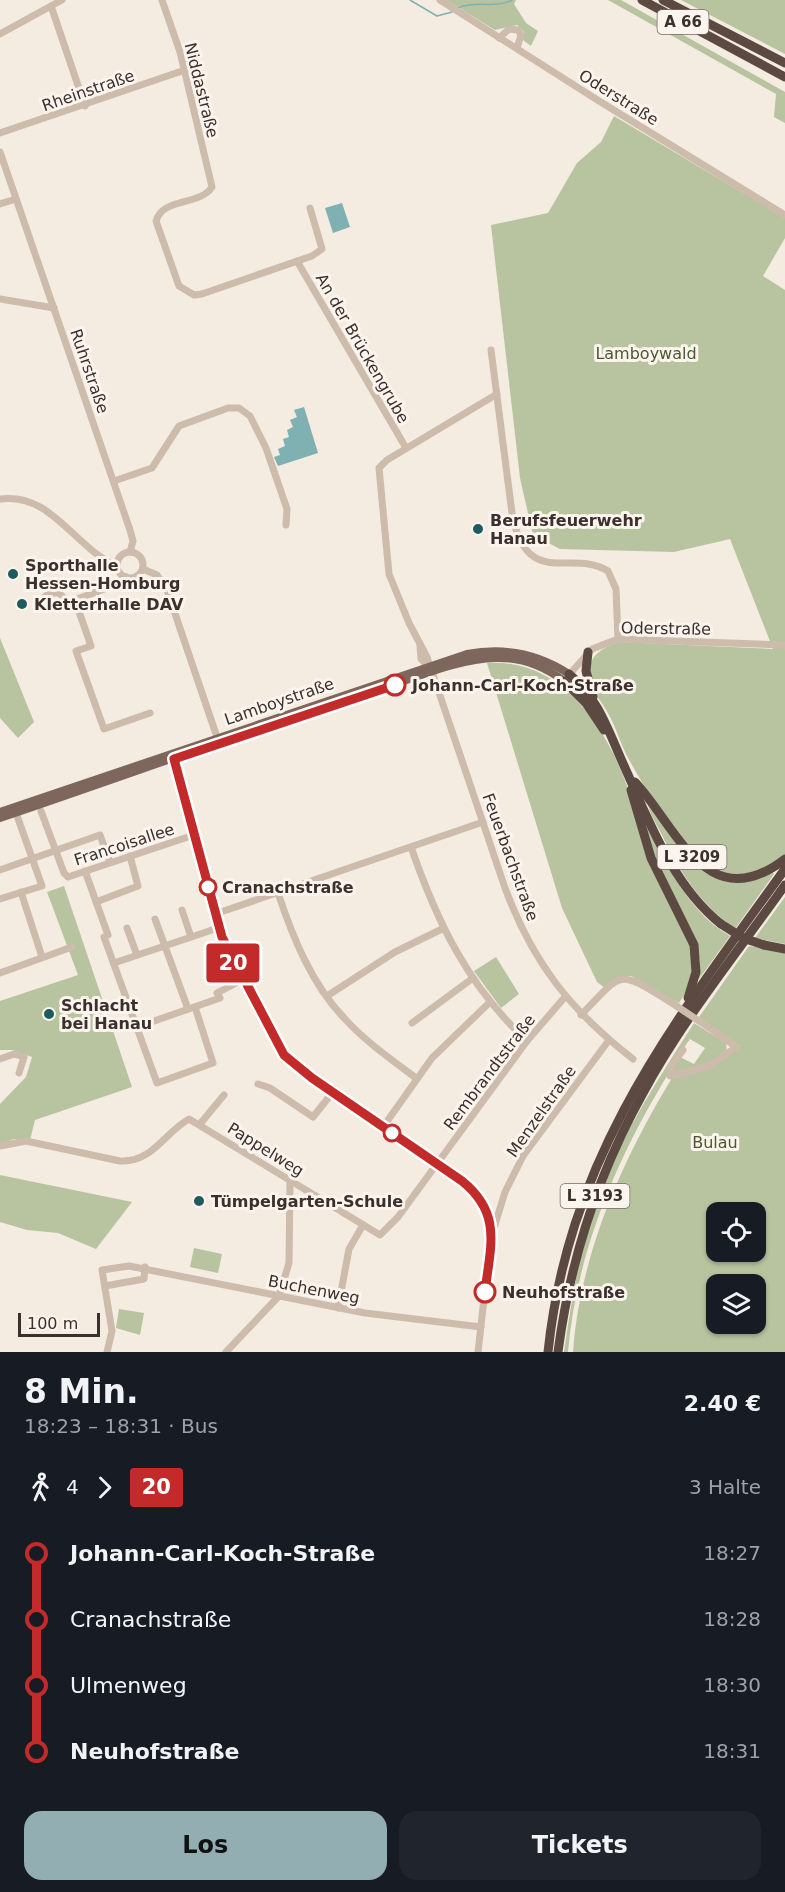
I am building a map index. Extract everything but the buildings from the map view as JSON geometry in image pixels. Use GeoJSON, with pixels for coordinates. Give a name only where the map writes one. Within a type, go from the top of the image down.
{"type":"FeatureCollection","features":[{"type":"Feature","properties":{"kind":"highway","name":"A 66"},"geometry":{"type":"LineString","coordinates":[[642,0],[785,77]]}},
{"type":"Feature","properties":{"kind":"highway","name":"A 66"},"geometry":{"type":"LineString","coordinates":[[663,0],[785,63]]}},
{"type":"Feature","properties":{"kind":"highway"},"geometry":{"type":"LineString","coordinates":[[588,652],[586,670],[594,702]]}},
{"type":"Feature","properties":{"kind":"highway","name":"L 3209"},"geometry":{"type":"LineString","coordinates":[[566,678],[594,702],[609,726],[629,775],[681,880],[696,901],[721,924],[743,938],[785,949]]}},
{"type":"Feature","properties":{"kind":"highway","name":"L 3209"},"geometry":{"type":"LineString","coordinates":[[566,678],[615,744]]}},
{"type":"Feature","properties":{"kind":"highway"},"geometry":{"type":"LineString","coordinates":[[629,775],[631,792],[651,858],[694,945],[696,972],[686,1006]]}},
{"type":"Feature","properties":{"kind":"highway","name":"L 3209"},"geometry":{"type":"LineString","coordinates":[[629,775],[685,849],[710,871],[732,878],[751,877],[770,869],[785,859]]}},
{"type":"Feature","properties":{"kind":"highway","name":"L 3193"},"geometry":{"type":"LineString","coordinates":[[548,1352],[568,1249],[589,1183],[634,1087],[686,1006],[785,869]]}},
{"type":"Feature","properties":{"kind":"highway","name":"L 3193"},"geometry":{"type":"LineString","coordinates":[[558,1352],[578,1249],[598,1186],[624,1130],[673,1044],[785,885]]}},
{"type":"Feature","properties":{"kind":"main road","name":"Lamboystraße"},"geometry":{"type":"LineString","coordinates":[[0,813],[15,810],[430,669],[501,658],[529,663],[566,678]]}},
{"type":"Feature","properties":{"kind":"main road","name":"Lamboystraße"},"geometry":{"type":"LineString","coordinates":[[0,818],[15,810]]}},
{"type":"Feature","properties":{"kind":"street"},"geometry":{"type":"LineString","coordinates":[[0,34],[62,0]]}},
{"type":"Feature","properties":{"kind":"street","name":"Niddastraße"},"geometry":{"type":"LineString","coordinates":[[162,0],[185,70],[212,188]]}},
{"type":"Feature","properties":{"kind":"street","name":"Oderstraße"},"geometry":{"type":"LineString","coordinates":[[440,0],[785,215]]}},
{"type":"Feature","properties":{"kind":"street"},"geometry":{"type":"LineString","coordinates":[[51,6],[85,106]]}},
{"type":"Feature","properties":{"kind":"street"},"geometry":{"type":"LineString","coordinates":[[499,38],[509,29],[518,30],[521,35],[517,48]]}},
{"type":"Feature","properties":{"kind":"street","name":"Rheinstraße"},"geometry":{"type":"LineString","coordinates":[[0,133],[85,106],[185,70]]}},
{"type":"Feature","properties":{"kind":"street","name":"Ruhrstraße"},"geometry":{"type":"LineString","coordinates":[[0,152],[114,481],[132,539],[130,552]]}},
{"type":"Feature","properties":{"kind":"street","name":"An der Brückengrube"},"geometry":{"type":"LineString","coordinates":[[212,188],[204,195],[166,208],[158,215],[156,221],[177,281],[184,291],[194,295],[297,261],[322,249],[310,208]]}},
{"type":"Feature","properties":{"kind":"street"},"geometry":{"type":"LineString","coordinates":[[0,204],[16,199]]}},
{"type":"Feature","properties":{"kind":"street","name":"An der Brückengrube"},"geometry":{"type":"LineString","coordinates":[[297,261],[406,448]]}},
{"type":"Feature","properties":{"kind":"street"},"geometry":{"type":"LineString","coordinates":[[0,298],[54,308]]}},
{"type":"Feature","properties":{"kind":"street"},"geometry":{"type":"LineString","coordinates":[[491,350],[512,513],[519,538],[529,551],[548,564],[592,564],[608,572],[616,589],[618,639]]}},
{"type":"Feature","properties":{"kind":"street"},"geometry":{"type":"LineString","coordinates":[[430,669],[428,657],[420,645],[390,574],[379,468],[406,448],[496,394]]}},
{"type":"Feature","properties":{"kind":"street"},"geometry":{"type":"LineString","coordinates":[[114,481],[152,468],[179,426],[228,408],[239,408],[250,417],[266,448],[286,510],[286,525]]}},
{"type":"Feature","properties":{"kind":"street"},"geometry":{"type":"LineString","coordinates":[[0,499],[15,498],[38,504],[95,553],[118,562],[126,577]]}},
{"type":"Feature","properties":{"kind":"street"},"geometry":{"type":"LineString","coordinates":[[118,562],[130,552],[142,559],[143,569],[137,576],[126,577],[107,588],[71,601],[91,646],[76,651],[104,729],[150,713]]}},
{"type":"Feature","properties":{"kind":"street"},"geometry":{"type":"LineString","coordinates":[[143,569],[157,575],[167,590],[218,741]]}},
{"type":"Feature","properties":{"kind":"street","name":"Oderstraße"},"geometry":{"type":"LineString","coordinates":[[566,678],[588,652],[597,646],[618,639],[785,645]]}},
{"type":"Feature","properties":{"kind":"street","name":"Feuerbachstraße"},"geometry":{"type":"LineString","coordinates":[[430,669],[519,921],[544,969],[564,998],[633,1059]]}},
{"type":"Feature","properties":{"kind":"street"},"geometry":{"type":"LineString","coordinates":[[173,757],[218,927],[242,980],[284,1055],[480,1198],[490,1218],[491,1236],[478,1352]]}},
{"type":"Feature","properties":{"kind":"street"},"geometry":{"type":"LineString","coordinates":[[0,899],[42,886],[15,810]]}},
{"type":"Feature","properties":{"kind":"street"},"geometry":{"type":"LineString","coordinates":[[41,811],[56,851]]}},
{"type":"Feature","properties":{"kind":"street"},"geometry":{"type":"LineString","coordinates":[[215,914],[483,822]]}},
{"type":"Feature","properties":{"kind":"street"},"geometry":{"type":"LineString","coordinates":[[0,870],[100,835],[110,862]]}},
{"type":"Feature","properties":{"kind":"street","name":"Francoisallee"},"geometry":{"type":"LineString","coordinates":[[56,851],[64,873],[68,877],[194,835]]}},
{"type":"Feature","properties":{"kind":"street"},"geometry":{"type":"LineString","coordinates":[[411,847],[442,929],[490,1002],[526,1041]]}},
{"type":"Feature","properties":{"kind":"street"},"geometry":{"type":"LineString","coordinates":[[96,902],[138,886],[130,856]]}},
{"type":"Feature","properties":{"kind":"street"},"geometry":{"type":"LineString","coordinates":[[85,871],[114,963],[157,1083],[214,1061],[155,919]]}},
{"type":"Feature","properties":{"kind":"street"},"geometry":{"type":"LineString","coordinates":[[21,892],[42,957]]}},
{"type":"Feature","properties":{"kind":"street"},"geometry":{"type":"LineString","coordinates":[[278,893],[300,950],[327,996],[361,1035],[416,1078]]}},
{"type":"Feature","properties":{"kind":"street"},"geometry":{"type":"LineString","coordinates":[[182,910],[191,937]]}},
{"type":"Feature","properties":{"kind":"street"},"geometry":{"type":"LineString","coordinates":[[114,963],[218,927]]}},
{"type":"Feature","properties":{"kind":"street"},"geometry":{"type":"LineString","coordinates":[[127,928],[137,955]]}},
{"type":"Feature","properties":{"kind":"street"},"geometry":{"type":"LineString","coordinates":[[327,996],[395,952],[442,929]]}},
{"type":"Feature","properties":{"kind":"street"},"geometry":{"type":"LineString","coordinates":[[0,973],[72,947]]}},
{"type":"Feature","properties":{"kind":"street"},"geometry":{"type":"LineString","coordinates":[[412,1023],[473,978]]}},
{"type":"Feature","properties":{"kind":"street"},"geometry":{"type":"LineString","coordinates":[[581,1015],[614,981],[621,978],[632,979],[669,1001],[736,1047],[711,1066],[670,1076],[672,1065],[683,1050]]}},
{"type":"Feature","properties":{"kind":"street"},"geometry":{"type":"LineString","coordinates":[[138,1027],[220,998],[217,993],[242,980]]}},
{"type":"Feature","properties":{"kind":"street","name":"Rembrandtstraße"},"geometry":{"type":"LineString","coordinates":[[380,1234],[398,1217],[526,1041],[564,998]]}},
{"type":"Feature","properties":{"kind":"street"},"geometry":{"type":"LineString","coordinates":[[382,1127],[416,1078],[446,1044],[490,1002]]}},
{"type":"Feature","properties":{"kind":"street","name":"Menzelstraße"},"geometry":{"type":"LineString","coordinates":[[491,1236],[502,1201],[523,1156],[609,1040]]}},
{"type":"Feature","properties":{"kind":"street"},"geometry":{"type":"LineString","coordinates":[[0,1059],[14,1054],[24,1057],[19,1073]]}},
{"type":"Feature","properties":{"kind":"street"},"geometry":{"type":"LineString","coordinates":[[258,1084],[270,1088],[313,1117],[333,1092]]}},
{"type":"Feature","properties":{"kind":"street","name":"Pappelweg"},"geometry":{"type":"LineString","coordinates":[[224,1095],[197,1122],[380,1234]]}},
{"type":"Feature","properties":{"kind":"street"},"geometry":{"type":"LineString","coordinates":[[0,1146],[26,1141],[120,1161],[133,1161],[146,1157],[183,1122],[189,1119],[197,1122]]}},
{"type":"Feature","properties":{"kind":"street"},"geometry":{"type":"LineString","coordinates":[[226,1352],[279,1296],[290,1259],[290,1180]]}},
{"type":"Feature","properties":{"kind":"street"},"geometry":{"type":"LineString","coordinates":[[338,1308],[348,1249],[363,1225]]}},
{"type":"Feature","properties":{"kind":"street"},"geometry":{"type":"LineString","coordinates":[[107,1352],[112,1334],[105,1286],[144,1279],[145,1268]]}},
{"type":"Feature","properties":{"kind":"street","name":"Buchenweg"},"geometry":{"type":"LineString","coordinates":[[105,1286],[102,1270],[145,1268],[338,1308],[481,1327]]}},
{"type":"Feature","properties":{"kind":"green space"},"geometry":{"type":"Polygon","coordinates":[[[446,0],[516,0],[514,4],[526,23],[538,31],[531,46],[523,40],[524,32],[517,25],[495,30],[446,0]]]}},
{"type":"Feature","properties":{"kind":"green space"},"geometry":{"type":"Polygon","coordinates":[[[608,0],[621,0],[785,92],[785,123],[774,117],[776,94],[608,0]]]}},
{"type":"Feature","properties":{"kind":"green space"},"geometry":{"type":"Polygon","coordinates":[[[681,0],[785,0],[785,54],[681,0]]]}},
{"type":"Feature","properties":{"kind":"green space","name":"Lamboywald"},"geometry":{"type":"Polygon","coordinates":[[[614,116],[785,218],[785,238],[763,276],[785,290],[785,855],[751,874],[727,874],[713,868],[698,857],[684,841],[644,785],[626,754],[608,713],[586,683],[591,661],[595,656],[605,648],[620,642],[773,649],[730,539],[674,552],[560,549],[533,535],[520,478],[491,225],[548,213],[577,163],[601,142],[614,116]]]}},
{"type":"Feature","properties":{"kind":"green space"},"geometry":{"type":"Polygon","coordinates":[[[0,638],[34,722],[18,738],[0,718],[0,638]]]}},
{"type":"Feature","properties":{"kind":"green space"},"geometry":{"type":"Polygon","coordinates":[[[487,663],[514,665],[538,672],[560,685],[596,723],[609,746],[630,795],[649,861],[678,913],[691,948],[693,966],[689,984],[679,1003],[631,976],[618,977],[605,988],[597,982],[562,908],[487,663]]]}},
{"type":"Feature","properties":{"kind":"green space"},"geometry":{"type":"Polygon","coordinates":[[[638,803],[686,894],[713,924],[730,936],[699,979],[700,960],[653,858],[638,803]]]}},
{"type":"Feature","properties":{"kind":"green space"},"geometry":{"type":"Polygon","coordinates":[[[648,805],[713,876],[772,872],[774,874],[735,929],[711,909],[692,887],[669,849],[648,805]]]}},
{"type":"Feature","properties":{"kind":"green space"},"geometry":{"type":"Polygon","coordinates":[[[64,886],[132,1087],[35,1120],[30,1140],[14,1139],[0,1144],[0,1104],[26,1077],[32,1057],[12,1050],[0,1050],[0,1001],[78,975],[47,892],[64,886]]]}},
{"type":"Feature","properties":{"kind":"green space"},"geometry":{"type":"Polygon","coordinates":[[[785,897],[785,944],[755,938],[785,897]]]}},
{"type":"Feature","properties":{"kind":"green space","name":"Bulau"},"geometry":{"type":"Polygon","coordinates":[[[749,946],[785,952],[785,1352],[573,1352],[584,1280],[594,1244],[621,1175],[654,1109],[672,1078],[711,1068],[740,1046],[699,1017],[749,946]]]}},
{"type":"Feature","properties":{"kind":"green space"},"geometry":{"type":"Polygon","coordinates":[[[496,957],[519,994],[501,1008],[474,971],[496,957]]]}},
{"type":"Feature","properties":{"kind":"green space"},"geometry":{"type":"Polygon","coordinates":[[[694,1023],[726,1043],[727,1051],[710,1065],[672,1073],[673,1066],[627,1148],[600,1214],[579,1282],[568,1352],[564,1352],[574,1289],[588,1227],[611,1165],[633,1123],[694,1023]],[[690,1039],[674,1063],[680,1057],[694,1064],[705,1048],[690,1039]]]}},
{"type":"Feature","properties":{"kind":"green space"},"geometry":{"type":"Polygon","coordinates":[[[0,1175],[132,1202],[96,1249],[58,1233],[27,1230],[0,1222],[0,1175]]]}},
{"type":"Feature","properties":{"kind":"green space"},"geometry":{"type":"Polygon","coordinates":[[[194,1248],[222,1254],[218,1273],[190,1267],[194,1248]]]}},
{"type":"Feature","properties":{"kind":"green space"},"geometry":{"type":"Polygon","coordinates":[[[119,1309],[144,1313],[140,1335],[116,1328],[119,1309]]]}},
{"type":"Feature","properties":{"kind":"water"},"geometry":{"type":"Polygon","coordinates":[[[342,203],[350,227],[333,233],[325,208],[342,203]]]}},
{"type":"Feature","properties":{"kind":"water"},"geometry":{"type":"Polygon","coordinates":[[[304,407],[318,453],[278,466],[274,457],[280,455],[278,449],[285,446],[283,439],[289,437],[287,430],[293,427],[290,420],[297,417],[294,410],[304,407]]]}},
{"type":"Feature","properties":{"kind":"waterway"},"geometry":{"type":"LineString","coordinates":[[410,0],[437,16],[452,12]]}},
{"type":"Feature","properties":{"kind":"waterway"},"geometry":{"type":"LineString","coordinates":[[458,8],[506,3],[512,0]]}},
{"type":"Feature","properties":{"kind":"bus line","name":"20"},"geometry":{"type":"LineString","coordinates":[[395,685],[174,759],[222,937],[228,953],[284,1055],[312,1078],[462,1181],[480,1198],[491,1222],[485,1292]]}},
{"type":"Feature","properties":{"kind":"place","name":"Berufsfeuerwehr Hanau"},"geometry":{"type":"Point","coordinates":[478,529]}},
{"type":"Feature","properties":{"kind":"place","name":"Sporthalle Hessen-Homburg"},"geometry":{"type":"Point","coordinates":[13,574]}},
{"type":"Feature","properties":{"kind":"place","name":"Kletterhalle DAV"},"geometry":{"type":"Point","coordinates":[22,604]}},
{"type":"Feature","properties":{"kind":"place","name":"Johann-Carl-Koch-Straße"},"geometry":{"type":"Point","coordinates":[395,685]}},
{"type":"Feature","properties":{"kind":"place","name":"Cranachstraße"},"geometry":{"type":"Point","coordinates":[208,887]}},
{"type":"Feature","properties":{"kind":"place","name":"Schlacht bei Hanau"},"geometry":{"type":"Point","coordinates":[49,1014]}},
{"type":"Feature","properties":{"kind":"place","name":"Tümpelgarten-Schule"},"geometry":{"type":"Point","coordinates":[199,1201]}},
{"type":"Feature","properties":{"kind":"place","name":"Neuhofstraße"},"geometry":{"type":"Point","coordinates":[485,1292]}}]}
